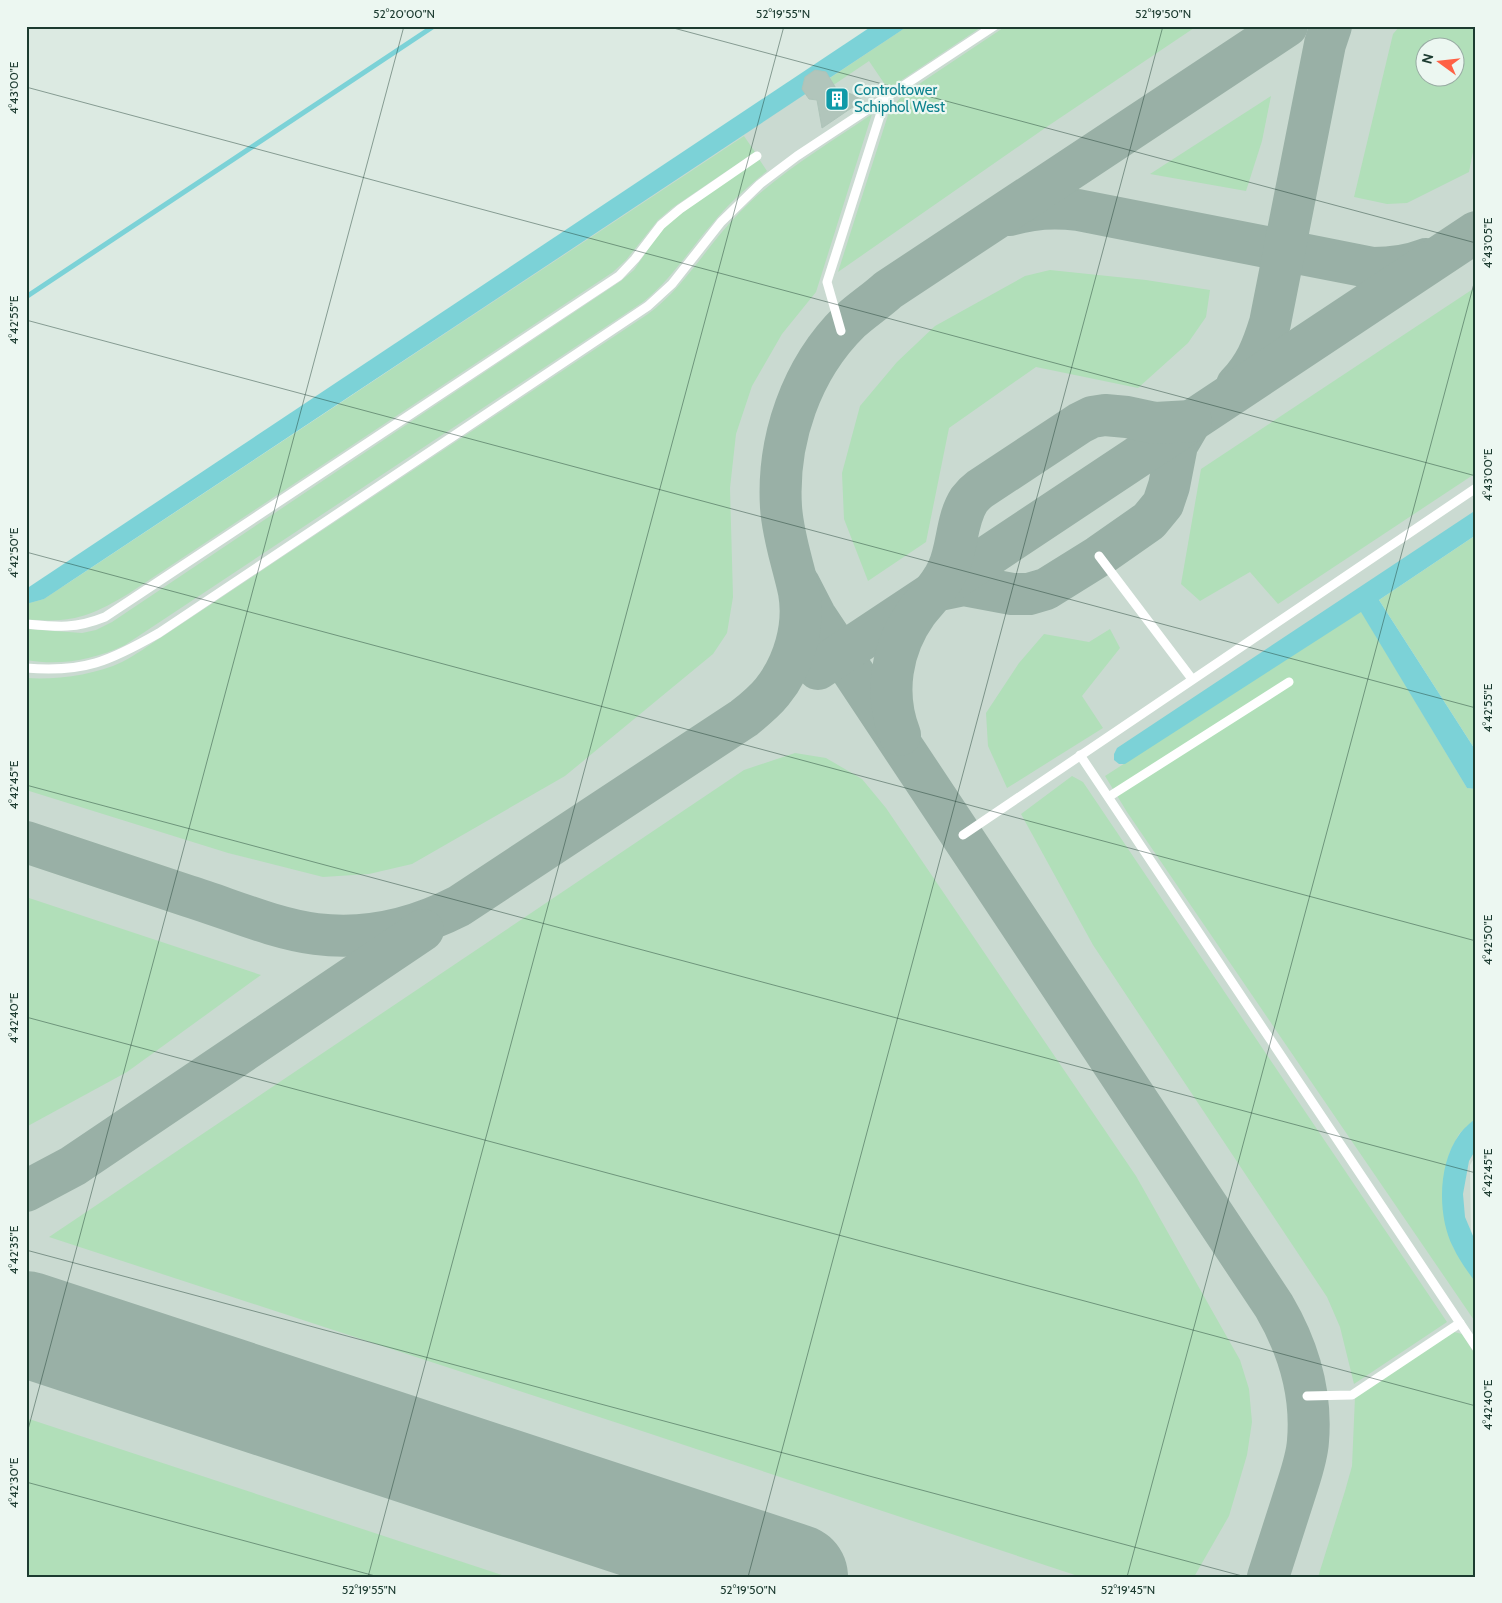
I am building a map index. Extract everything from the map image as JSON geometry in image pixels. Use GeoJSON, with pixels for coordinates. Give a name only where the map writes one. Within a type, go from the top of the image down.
{"type":"FeatureCollection","features":[{"type":"Feature","properties":{"kind":"lane"},"geometry":{"type":"LineString","coordinates":[[26,668],[73,669],[96,664],[126,652],[158,633],[648,306],[672,284],[721,222],[760,184],[797,156],[885,100],[994,26]]}},
{"type":"Feature","properties":{"kind":"lane"},"geometry":{"type":"LineString","coordinates":[[842,331],[827,282],[885,100]]}},
{"type":"Feature","properties":{"kind":"lane"},"geometry":{"type":"LineString","coordinates":[[26,624],[67,627],[88,624],[105,618],[619,276],[635,259],[661,225],[680,209],[757,156]]}},
{"type":"Feature","properties":{"kind":"lane"},"geometry":{"type":"LineString","coordinates":[[963,836],[1080,754],[1476,488]]}},
{"type":"Feature","properties":{"kind":"lane"},"geometry":{"type":"LineString","coordinates":[[1099,556],[1192,679]]}},
{"type":"Feature","properties":{"kind":"lane"},"geometry":{"type":"LineString","coordinates":[[1110,796],[1289,682]]}},
{"type":"Feature","properties":{"kind":"lane"},"geometry":{"type":"LineString","coordinates":[[1080,754],[1110,796],[1476,1346]]}},
{"type":"Feature","properties":{"kind":"lane"},"geometry":{"type":"LineString","coordinates":[[1307,1396],[1352,1395],[1460,1323]]}},
{"type":"Feature","properties":{"kind":"shaded area"},"geometry":{"type":"Polygon","coordinates":[[[903,26],[1476,26],[1476,530],[1373,600],[1476,773],[1476,1155],[1470,1165],[1471,1236],[1476,1245],[1476,1577],[26,1577],[26,598],[32,598],[72,583],[903,26]]]}},
{"type":"Feature","properties":{"kind":"green space"},"geometry":{"type":"Polygon","coordinates":[[[908,26],[983,26],[888,89],[869,61],[832,86],[830,78],[908,26]]]}},
{"type":"Feature","properties":{"kind":"green space"},"geometry":{"type":"Polygon","coordinates":[[[1006,26],[1197,26],[1048,126],[838,272],[888,115],[893,106],[904,94],[1006,26]]]}},
{"type":"Feature","properties":{"kind":"green space"},"geometry":{"type":"Polygon","coordinates":[[[1400,26],[1476,26],[1476,137],[1469,172],[1407,203],[1387,204],[1354,197],[1393,34],[1400,26]]]}},
{"type":"Feature","properties":{"kind":"green space"},"geometry":{"type":"Polygon","coordinates":[[[1271,96],[1262,141],[1246,191],[1150,174],[1271,96]]]}},
{"type":"Feature","properties":{"kind":"green space"},"geometry":{"type":"Polygon","coordinates":[[[872,114],[816,292],[782,334],[752,386],[736,434],[730,488],[733,597],[727,633],[713,654],[565,776],[412,864],[369,874],[323,877],[228,853],[26,790],[26,678],[50,678],[88,673],[122,662],[648,314],[685,278],[728,224],[755,198],[803,160],[872,114]]]}},
{"type":"Feature","properties":{"kind":"green space"},"geometry":{"type":"Polygon","coordinates":[[[744,136],[755,152],[672,208],[658,220],[626,260],[613,272],[128,594],[103,608],[80,617],[56,620],[26,619],[26,604],[44,599],[744,136]]]}},
{"type":"Feature","properties":{"kind":"green space"},"geometry":{"type":"Polygon","coordinates":[[[759,159],[767,171],[725,210],[671,275],[643,302],[125,645],[101,655],[64,662],[26,660],[26,629],[82,633],[96,630],[112,622],[621,281],[634,270],[657,236],[672,220],[759,159]]]}},
{"type":"Feature","properties":{"kind":"green space"},"geometry":{"type":"Polygon","coordinates":[[[1050,270],[1146,280],[1210,290],[1206,317],[1188,343],[1138,388],[1036,367],[949,428],[926,542],[868,581],[844,519],[842,473],[860,406],[897,362],[935,326],[1025,276],[1050,270]]]}},
{"type":"Feature","properties":{"kind":"green space"},"geometry":{"type":"Polygon","coordinates":[[[1476,287],[1476,473],[1278,604],[1250,572],[1200,601],[1181,584],[1201,469],[1476,287]]]}},
{"type":"Feature","properties":{"kind":"green space"},"geometry":{"type":"Polygon","coordinates":[[[1476,535],[1476,751],[1379,600],[1476,535]]]}},
{"type":"Feature","properties":{"kind":"green space"},"geometry":{"type":"Polygon","coordinates":[[[1361,611],[1467,788],[1476,789],[1476,1118],[1459,1134],[1449,1154],[1444,1176],[1453,1247],[1476,1283],[1476,1323],[1127,812],[1105,776],[1361,611]]]}},
{"type":"Feature","properties":{"kind":"green space"},"geometry":{"type":"Polygon","coordinates":[[[1110,629],[1120,648],[1082,696],[1103,728],[1007,788],[988,746],[986,713],[1019,663],[1044,634],[1089,642],[1110,629]]]}},
{"type":"Feature","properties":{"kind":"green space"},"geometry":{"type":"Polygon","coordinates":[[[795,753],[826,758],[862,779],[886,808],[1136,1176],[1240,1360],[1249,1389],[1252,1422],[1247,1455],[1229,1516],[1194,1577],[1081,1577],[49,1237],[744,770],[795,753]]]}},
{"type":"Feature","properties":{"kind":"green space"},"geometry":{"type":"Polygon","coordinates":[[[1072,776],[1083,782],[1447,1322],[1354,1384],[1340,1327],[1327,1297],[1093,945],[1021,814],[1072,776]]]}},
{"type":"Feature","properties":{"kind":"green space"},"geometry":{"type":"Polygon","coordinates":[[[26,897],[261,975],[127,1072],[26,1127],[26,897]]]}},
{"type":"Feature","properties":{"kind":"green space"},"geometry":{"type":"Polygon","coordinates":[[[1454,1332],[1462,1334],[1476,1356],[1476,1577],[1318,1577],[1352,1466],[1355,1397],[1454,1332]]]}},
{"type":"Feature","properties":{"kind":"green space"},"geometry":{"type":"Polygon","coordinates":[[[26,1418],[508,1577],[26,1577],[26,1418]]]}},
{"type":"Feature","properties":{"kind":"water"},"geometry":{"type":"Polygon","coordinates":[[[872,26],[908,26],[44,599],[26,604],[26,589],[872,26]]]}},
{"type":"Feature","properties":{"kind":"water"},"geometry":{"type":"Polygon","coordinates":[[[1476,510],[1476,535],[1379,600],[1476,751],[1476,789],[1467,788],[1361,612],[1125,764],[1119,764],[1114,760],[1117,748],[1476,510]]]}},
{"type":"Feature","properties":{"kind":"water"},"geometry":{"type":"Polygon","coordinates":[[[1476,1118],[1476,1149],[1469,1161],[1463,1194],[1465,1217],[1476,1243],[1476,1283],[1458,1257],[1448,1234],[1444,1220],[1442,1190],[1447,1160],[1452,1147],[1461,1133],[1476,1118]]]}},
{"type":"Feature","properties":{"kind":"building","name":"Controltower Schiphol West"},"geometry":{"type":"Polygon","coordinates":[[[815,70],[826,72],[837,90],[863,100],[822,128],[817,100],[809,99],[802,89],[805,77],[815,70]]]}},
{"type":"Feature","properties":{"kind":"waterway"},"geometry":{"type":"LineString","coordinates":[[26,297],[434,26]]}},
{"type":"Feature","properties":{"kind":"taxiway"},"geometry":{"type":"LineString","coordinates":[[26,842],[267,923],[316,934],[353,935],[389,931],[425,921],[459,906],[744,718],[766,699],[780,681],[796,645],[800,618],[799,592],[782,518],[781,482],[783,456],[788,431],[806,383],[818,361],[850,321],[888,290],[1287,26]]}},
{"type":"Feature","properties":{"kind":"taxiway"},"geometry":{"type":"LineString","coordinates":[[1237,385],[1249,371],[1257,357],[1270,323],[1325,44],[1331,26]]}},
{"type":"Feature","properties":{"kind":"taxiway"},"geometry":{"type":"LineString","coordinates":[[1010,215],[1044,209],[1078,210],[1373,268],[1400,266],[1426,259]]}},
{"type":"Feature","properties":{"kind":"taxiway"},"geometry":{"type":"LineString","coordinates":[[818,669],[1476,232]]}},
{"type":"Feature","properties":{"kind":"taxiway"},"geometry":{"type":"LineString","coordinates":[[900,735],[892,704],[891,688],[896,656],[908,626],[945,575],[951,561],[962,516],[969,500],[980,489],[1092,417],[1105,415],[1127,417],[1155,423],[1191,421]]}},
{"type":"Feature","properties":{"kind":"taxiway"},"geometry":{"type":"LineString","coordinates":[[935,591],[964,585],[1012,594],[1029,594],[1046,589],[1099,556],[1149,521],[1163,504],[1169,486],[1177,445],[1191,421]]}},
{"type":"Feature","properties":{"kind":"taxiway"},"geometry":{"type":"LineString","coordinates":[[799,584],[815,615],[1283,1322],[1302,1371],[1308,1405],[1308,1441],[1303,1467],[1268,1577]]}},
{"type":"Feature","properties":{"kind":"taxiway"},"geometry":{"type":"LineString","coordinates":[[26,1191],[73,1166],[423,930]]}},
{"type":"Feature","properties":{"kind":"runway"},"geometry":{"type":"LineString","coordinates":[[26,1324],[795,1577]]}},
{"type":"Feature","properties":{"kind":"place","name":"Controltower Schiphol West"},"geometry":{"type":"Point","coordinates":[837,99]}}]}
